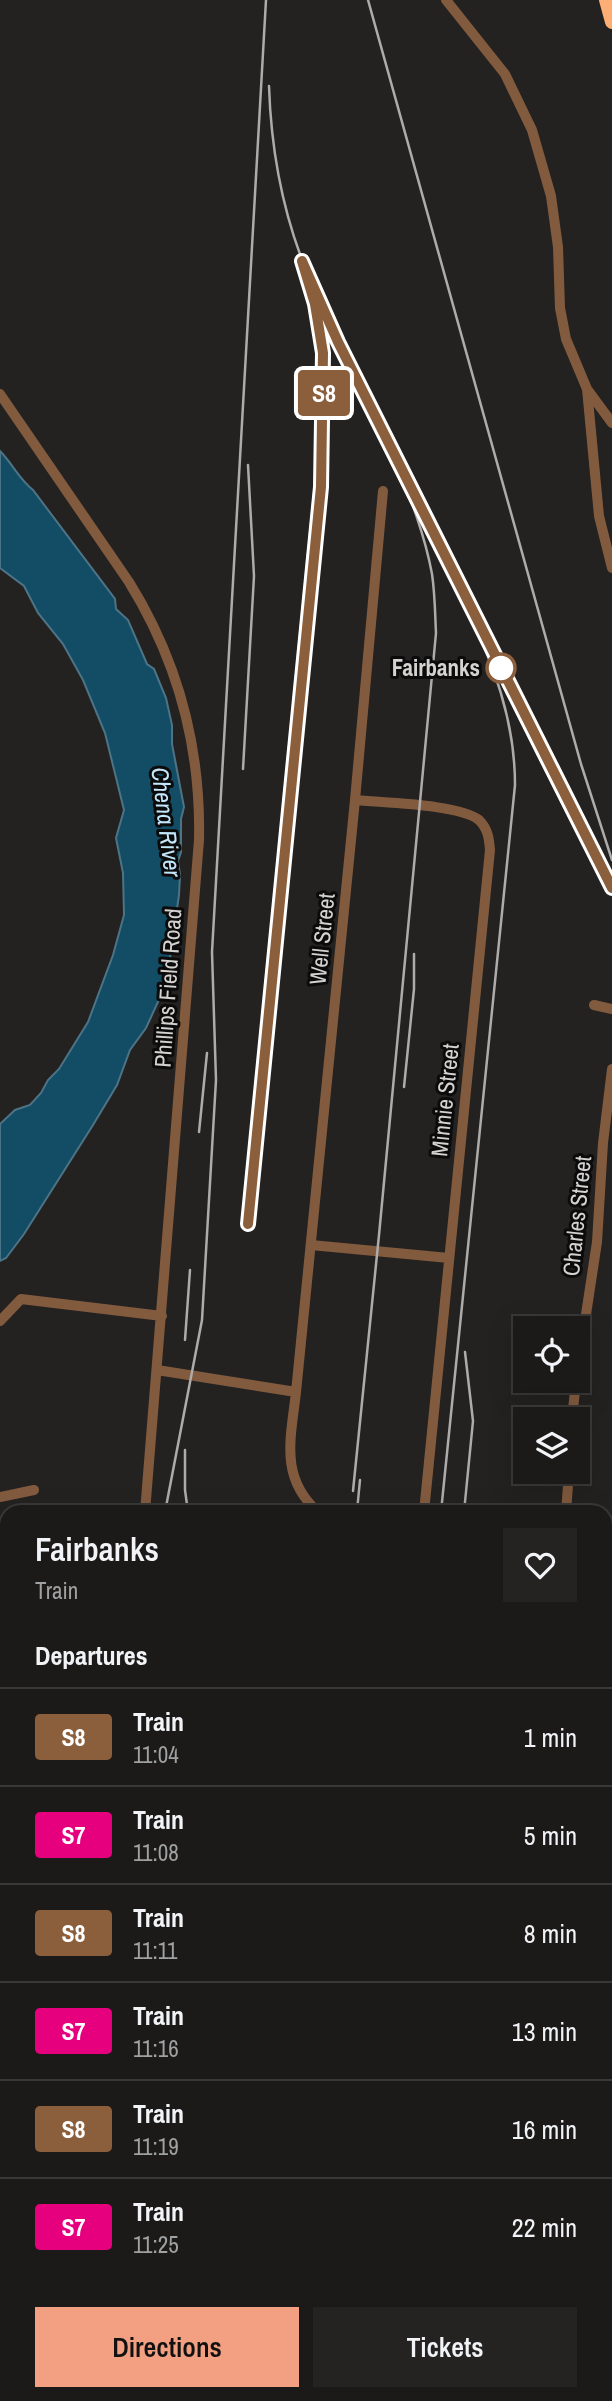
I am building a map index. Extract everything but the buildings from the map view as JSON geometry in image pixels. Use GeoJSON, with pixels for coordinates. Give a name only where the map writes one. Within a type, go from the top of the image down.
{"type":"FeatureCollection","features":[{"type":"Feature","properties":{"kind":"highway"},"geometry":{"type":"LineString","coordinates":[[606,0],[612,22]]}},
{"type":"Feature","properties":{"kind":"street"},"geometry":{"type":"LineString","coordinates":[[446,0],[505,74],[532,130],[546,174],[555,219],[562,321],[566,339],[587,388],[612,423]]}},
{"type":"Feature","properties":{"kind":"street"},"geometry":{"type":"LineString","coordinates":[[587,388],[599,516],[612,568]]}},
{"type":"Feature","properties":{"kind":"street","name":"Phillips Field Road"},"geometry":{"type":"LineString","coordinates":[[0,394],[147,611],[176,678],[193,744],[199,801],[199,840],[146,1505]]}},
{"type":"Feature","properties":{"kind":"street","name":"Well Street"},"geometry":{"type":"LineString","coordinates":[[312,1505],[296,1486],[291,1465],[291,1437],[383,491]]}},
{"type":"Feature","properties":{"kind":"street","name":"Minnie Street"},"geometry":{"type":"LineString","coordinates":[[355,800],[460,812],[478,819],[488,831],[490,850],[425,1505]]}},
{"type":"Feature","properties":{"kind":"street"},"geometry":{"type":"LineString","coordinates":[[594,1005],[612,1009]]}},
{"type":"Feature","properties":{"kind":"street","name":"Charles Street"},"geometry":{"type":"LineString","coordinates":[[586,1316],[597,1242],[603,1143],[612,1069]]}},
{"type":"Feature","properties":{"kind":"street"},"geometry":{"type":"LineString","coordinates":[[310,1245],[449,1258]]}},
{"type":"Feature","properties":{"kind":"street"},"geometry":{"type":"LineString","coordinates":[[0,1321],[21,1299],[162,1316]]}},
{"type":"Feature","properties":{"kind":"street"},"geometry":{"type":"LineString","coordinates":[[157,1370],[296,1392]]}},
{"type":"Feature","properties":{"kind":"street"},"geometry":{"type":"LineString","coordinates":[[567,1505],[568,1484]]}},
{"type":"Feature","properties":{"kind":"street"},"geometry":{"type":"LineString","coordinates":[[0,1497],[34,1490]]}},
{"type":"Feature","properties":{"kind":"water","name":"Chena River"},"geometry":{"type":"Polygon","coordinates":[[[0,451],[33,490],[115,599],[116,609],[128,620],[147,664],[154,669],[166,698],[172,725],[172,744],[184,807],[178,861],[179,895],[163,991],[146,1028],[130,1050],[117,1085],[93,1125],[24,1234],[6,1258],[0,1261],[0,1124],[15,1110],[30,1105],[41,1093],[88,1022],[113,955],[124,915],[123,873],[116,838],[124,810],[105,733],[83,680],[63,644],[38,613],[24,586],[0,568],[0,451]]]}},
{"type":"Feature","properties":{"kind":"railway"},"geometry":{"type":"LineString","coordinates":[[166,1505],[202,1320],[216,1080],[212,952],[266,0]]}},
{"type":"Feature","properties":{"kind":"railway"},"geometry":{"type":"LineString","coordinates":[[368,0],[581,764],[612,860]]}},
{"type":"Feature","properties":{"kind":"railway"},"geometry":{"type":"LineString","coordinates":[[269,86],[272,133],[280,180],[291,226],[306,270]]}},
{"type":"Feature","properties":{"kind":"railway"},"geometry":{"type":"LineString","coordinates":[[242,1223],[323,403],[319,331],[302,261]]}},
{"type":"Feature","properties":{"kind":"railway"},"geometry":{"type":"LineString","coordinates":[[321,306],[394,453]]}},
{"type":"Feature","properties":{"kind":"railway"},"geometry":{"type":"LineString","coordinates":[[353,1491],[436,633],[429,558],[390,446]]}},
{"type":"Feature","properties":{"kind":"railway"},"geometry":{"type":"LineString","coordinates":[[243,769],[254,576],[248,465]]}},
{"type":"Feature","properties":{"kind":"railway"},"geometry":{"type":"LineString","coordinates":[[421,507],[461,588]]}},
{"type":"Feature","properties":{"kind":"railway"},"geometry":{"type":"LineString","coordinates":[[442,1505],[515,785],[514,757],[504,704],[456,579]]}},
{"type":"Feature","properties":{"kind":"railway"},"geometry":{"type":"LineString","coordinates":[[502,669],[612,888]]}},
{"type":"Feature","properties":{"kind":"railway"},"geometry":{"type":"LineString","coordinates":[[404,1087],[414,989],[414,954]]}},
{"type":"Feature","properties":{"kind":"railway"},"geometry":{"type":"LineString","coordinates":[[199,1132],[207,1053]]}},
{"type":"Feature","properties":{"kind":"railway"},"geometry":{"type":"LineString","coordinates":[[185,1340],[190,1270]]}},
{"type":"Feature","properties":{"kind":"railway"},"geometry":{"type":"LineString","coordinates":[[465,1352],[473,1421],[465,1505]]}},
{"type":"Feature","properties":{"kind":"railway"},"geometry":{"type":"LineString","coordinates":[[185,1450],[187,1505]]}},
{"type":"Feature","properties":{"kind":"railway"},"geometry":{"type":"LineString","coordinates":[[358,1505],[360,1480]]}},
{"type":"Feature","properties":{"kind":"train","name":"S8"},"geometry":{"type":"LineString","coordinates":[[248,1224],[321,487],[323,353],[315,304],[302,261],[338,342],[612,888]]}},
{"type":"Feature","properties":{"kind":"place","name":"Fairbanks"},"geometry":{"type":"Point","coordinates":[501,668]}}]}
